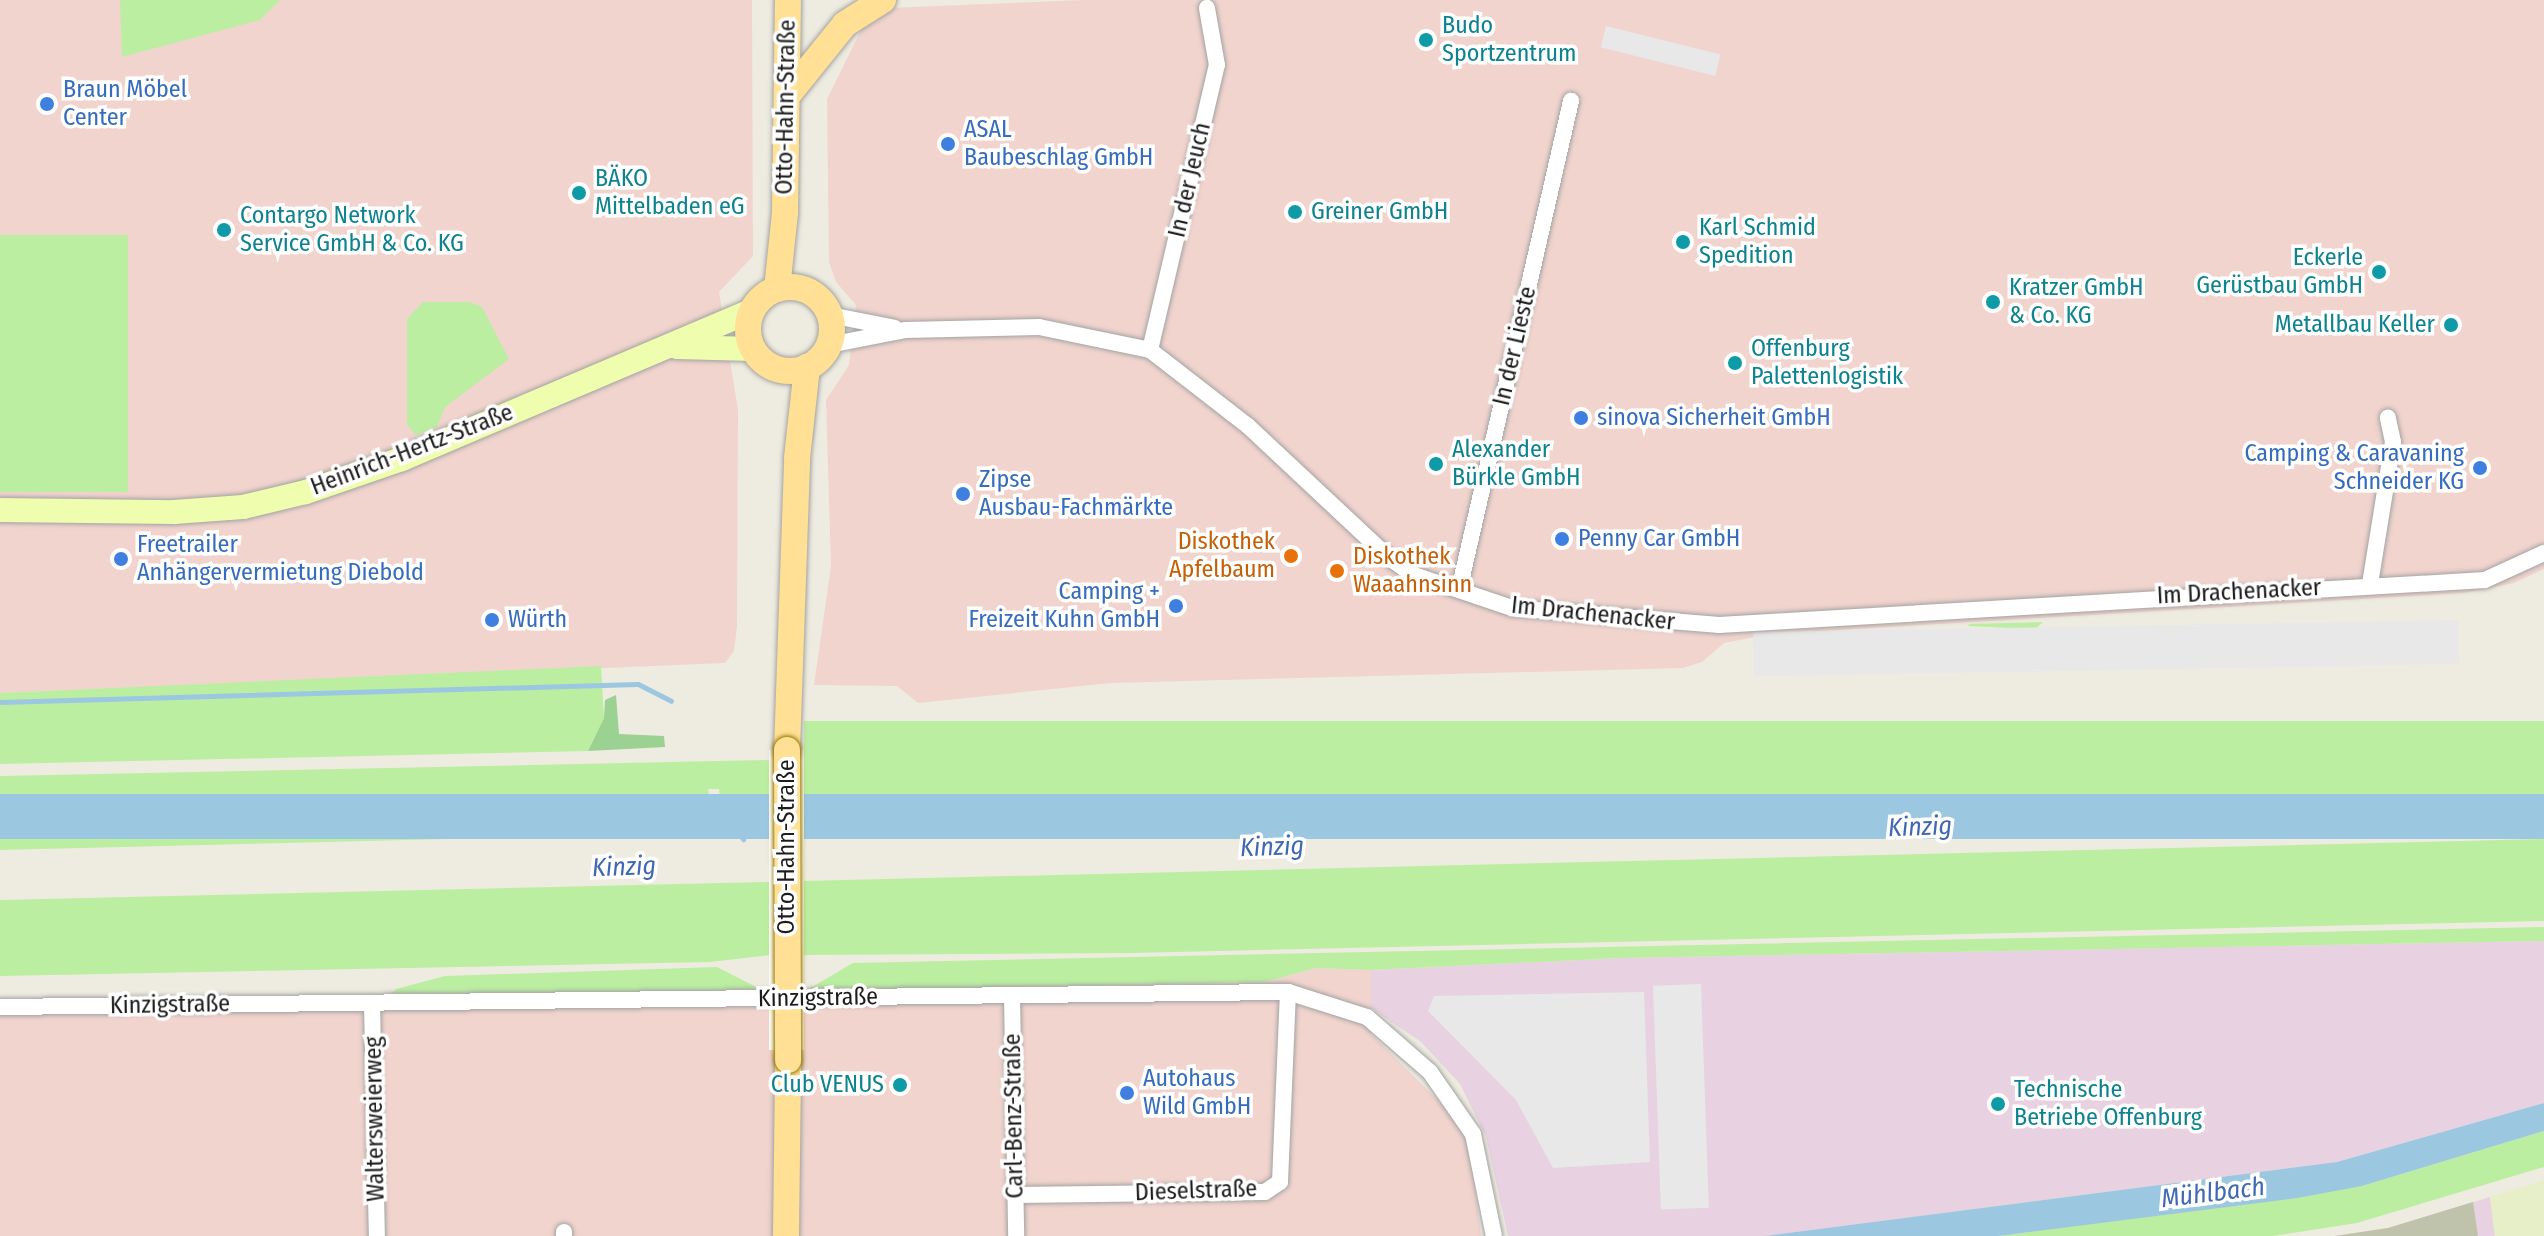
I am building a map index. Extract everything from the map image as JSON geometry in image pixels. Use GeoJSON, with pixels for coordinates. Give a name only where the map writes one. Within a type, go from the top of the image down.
{"type":"FeatureCollection","features":[{"type":"Feature","properties":{"kind":"main road","name":"Otto-Hahn-Straße"},"geometry":{"type":"LineString","coordinates":[[777,289],[785,213],[788,0]]}},
{"type":"Feature","properties":{"kind":"main road"},"geometry":{"type":"LineString","coordinates":[[787,96],[837,32],[883,0]]}},
{"type":"Feature","properties":{"kind":"main road","name":"Otto-Hahn-Straße"},"geometry":{"type":"LineString","coordinates":[[785,213],[805,289],[830,315]]}},
{"type":"Feature","properties":{"kind":"main road"},"geometry":{"type":"LineString","coordinates":[[805,289],[777,289],[753,310],[749,336],[753,349],[777,369],[807,367],[829,345],[830,315]]}},
{"type":"Feature","properties":{"kind":"main road","name":"Otto-Hahn-Straße"},"geometry":{"type":"LineString","coordinates":[[786,1236],[787,750],[797,458],[807,367]]}},
{"type":"Feature","properties":{"kind":"main road","name":"Otto-Hahn-Straße"},"geometry":{"type":"LineString","coordinates":[[777,369],[797,458]]}},
{"type":"Feature","properties":{"kind":"street","name":"In der Jeuch"},"geometry":{"type":"LineString","coordinates":[[1150,350],[1217,65],[1207,8]]}},
{"type":"Feature","properties":{"kind":"street","name":"In der Lieste"},"geometry":{"type":"LineString","coordinates":[[1459,590],[1571,101]]}},
{"type":"Feature","properties":{"kind":"street","name":"Heinrich-Hertz-Straße"},"geometry":{"type":"LineString","coordinates":[[0,510],[174,512],[243,507],[306,492],[402,459],[753,310]]}},
{"type":"Feature","properties":{"kind":"street","name":"Im Drachenacker"},"geometry":{"type":"LineString","coordinates":[[830,315],[905,330]]}},
{"type":"Feature","properties":{"kind":"street","name":"Im Drachenacker"},"geometry":{"type":"LineString","coordinates":[[829,345],[905,330],[1039,327],[1150,350],[1248,426],[1388,557],[1414,575],[1512,608],[1719,625],[2370,584],[2485,580],[2544,553]]}},
{"type":"Feature","properties":{"kind":"street","name":"Heinrich-Hertz-Straße"},"geometry":{"type":"LineString","coordinates":[[671,347],[753,349]]}},
{"type":"Feature","properties":{"kind":"street"},"geometry":{"type":"LineString","coordinates":[[2370,584],[2393,442],[2388,418]]}},
{"type":"Feature","properties":{"kind":"street","name":"Kinzigstraße"},"geometry":{"type":"LineString","coordinates":[[0,1007],[1288,992],[1367,1017],[1430,1072],[1473,1134],[1494,1236]]}},
{"type":"Feature","properties":{"kind":"street","name":"Dieselstraße"},"geometry":{"type":"LineString","coordinates":[[1015,1195],[1265,1192],[1280,1182],[1288,992]]}},
{"type":"Feature","properties":{"kind":"street","name":"Carl-Benz-Straße"},"geometry":{"type":"LineString","coordinates":[[1012,996],[1016,1236]]}},
{"type":"Feature","properties":{"kind":"street","name":"Waltersweierweg"},"geometry":{"type":"LineString","coordinates":[[372,1003],[377,1236]]}},
{"type":"Feature","properties":{"kind":"shaded area"},"geometry":{"type":"Polygon","coordinates":[[[0,0],[752,0],[753,256],[719,292],[738,410],[737,626],[734,651],[725,663],[0,693],[0,0]]]}},
{"type":"Feature","properties":{"kind":"shaded area"},"geometry":{"type":"Polygon","coordinates":[[[1082,0],[2544,0],[2544,569],[2514,583],[2464,593],[1771,634],[1724,643],[1702,662],[1683,668],[1111,683],[918,703],[897,686],[814,685],[831,566],[826,400],[849,365],[856,305],[836,282],[829,262],[827,99],[866,20],[888,8],[1082,0]]]}},
{"type":"Feature","properties":{"kind":"shaded area"},"geometry":{"type":"Polygon","coordinates":[[[1606,26],[1720,55],[1715,76],[1601,47],[1606,26]]]}},
{"type":"Feature","properties":{"kind":"shaded area"},"geometry":{"type":"Polygon","coordinates":[[[2458,620],[2459,664],[1754,676],[1753,632],[2458,620]]]}},
{"type":"Feature","properties":{"kind":"shaded area"},"geometry":{"type":"Polygon","coordinates":[[[2544,941],[2544,1103],[2337,1162],[1764,1236],[1508,1236],[1486,1137],[1460,1084],[1421,1042],[1371,1008],[1371,970],[1621,958],[2544,941]]]}},
{"type":"Feature","properties":{"kind":"shaded area"},"geometry":{"type":"Polygon","coordinates":[[[1316,968],[1371,970],[1371,1034],[1451,1113],[1470,1144],[1481,1236],[0,1236],[0,1001],[1264,982],[1316,968]]]}},
{"type":"Feature","properties":{"kind":"shaded area"},"geometry":{"type":"Polygon","coordinates":[[[1701,984],[1709,1208],[1661,1210],[1653,986],[1701,984]]]}},
{"type":"Feature","properties":{"kind":"shaded area"},"geometry":{"type":"Polygon","coordinates":[[[1644,992],[1650,1162],[1553,1168],[1516,1100],[1428,1011],[1434,996],[1644,992]]]}},
{"type":"Feature","properties":{"kind":"shaded area"},"geometry":{"type":"Polygon","coordinates":[[[2544,1180],[2544,1236],[2495,1236],[2490,1197],[2544,1180]]]}},
{"type":"Feature","properties":{"kind":"shaded area"},"geometry":{"type":"Polygon","coordinates":[[[2490,1197],[2495,1236],[2335,1236],[2388,1228],[2490,1197]]]}},
{"type":"Feature","properties":{"kind":"shaded area"},"geometry":{"type":"Polygon","coordinates":[[[2473,1202],[2478,1236],[2335,1236],[2388,1228],[2473,1202]]]}},
{"type":"Feature","properties":{"kind":"green space"},"geometry":{"type":"Polygon","coordinates":[[[120,0],[280,0],[260,20],[122,57],[120,0]]]}},
{"type":"Feature","properties":{"kind":"green space"},"geometry":{"type":"Polygon","coordinates":[[[0,235],[128,235],[128,492],[0,492],[0,235]]]}},
{"type":"Feature","properties":{"kind":"green space"},"geometry":{"type":"Polygon","coordinates":[[[423,302],[470,302],[482,307],[509,359],[445,407],[437,427],[416,435],[407,425],[407,319],[423,302]]]}},
{"type":"Feature","properties":{"kind":"green space"},"geometry":{"type":"Polygon","coordinates":[[[2043,622],[2035,629],[1967,626],[1970,624],[2043,622]]]}},
{"type":"Feature","properties":{"kind":"green space"},"geometry":{"type":"Polygon","coordinates":[[[601,666],[604,718],[588,751],[0,764],[0,693],[601,666]]]}},
{"type":"Feature","properties":{"kind":"green space"},"geometry":{"type":"Polygon","coordinates":[[[616,695],[619,734],[664,736],[665,747],[588,751],[604,718],[605,700],[616,695]]]}},
{"type":"Feature","properties":{"kind":"green space"},"geometry":{"type":"Polygon","coordinates":[[[804,721],[2544,721],[2544,794],[804,794],[804,721]]]}},
{"type":"Feature","properties":{"kind":"green space"},"geometry":{"type":"Polygon","coordinates":[[[769,760],[769,833],[722,811],[719,789],[708,789],[712,814],[737,832],[0,850],[0,776],[769,760]]]}},
{"type":"Feature","properties":{"kind":"green space"},"geometry":{"type":"Polygon","coordinates":[[[2544,839],[2544,921],[1132,953],[804,955],[804,881],[2544,839]]]}},
{"type":"Feature","properties":{"kind":"green space"},"geometry":{"type":"Polygon","coordinates":[[[769,882],[770,955],[710,962],[0,976],[0,900],[769,882]]]}},
{"type":"Feature","properties":{"kind":"green space"},"geometry":{"type":"Polygon","coordinates":[[[2544,927],[2544,941],[1621,958],[1371,970],[1316,968],[1264,982],[805,991],[853,963],[2544,927]]]}},
{"type":"Feature","properties":{"kind":"green space"},"geometry":{"type":"Polygon","coordinates":[[[717,967],[764,991],[389,996],[396,989],[445,976],[717,967]]]}},
{"type":"Feature","properties":{"kind":"green space"},"geometry":{"type":"Polygon","coordinates":[[[2544,1131],[2544,1167],[2357,1223],[2273,1236],[1999,1236],[2362,1186],[2544,1131]]]}},
{"type":"Feature","properties":{"kind":"water","name":"Kinzig"},"geometry":{"type":"Polygon","coordinates":[[[0,794],[2544,794],[2544,839],[0,839],[0,794]]]}},
{"type":"Feature","properties":{"kind":"water","name":"Mühlbach"},"geometry":{"type":"Polygon","coordinates":[[[2544,1103],[2544,1131],[2362,1186],[2297,1198],[1999,1236],[1764,1236],[2337,1162],[2544,1103]]]}},
{"type":"Feature","properties":{"kind":"pier"},"geometry":{"type":"Polygon","coordinates":[[[769,750],[804,750],[804,1050],[769,1050],[769,750]]]}},
{"type":"Feature","properties":{"kind":"waterway"},"geometry":{"type":"LineString","coordinates":[[0,702],[638,684],[671,701]]}},
{"type":"Feature","properties":{"kind":"waterway"},"geometry":{"type":"LineString","coordinates":[[712,799],[743,839]]}},
{"type":"Feature","properties":{"kind":"place","name":"Budo Sportzentrum"},"geometry":{"type":"Point","coordinates":[1426,40]}},
{"type":"Feature","properties":{"kind":"place","name":"Braun Möbel Center"},"geometry":{"type":"Point","coordinates":[47,104]}},
{"type":"Feature","properties":{"kind":"place","name":"ASAL Baubeschlag GmbH"},"geometry":{"type":"Point","coordinates":[948,144]}},
{"type":"Feature","properties":{"kind":"place","name":"BÄKO Mittelbaden eG"},"geometry":{"type":"Point","coordinates":[579,193]}},
{"type":"Feature","properties":{"kind":"place","name":"Greiner GmbH"},"geometry":{"type":"Point","coordinates":[1295,212]}},
{"type":"Feature","properties":{"kind":"place","name":"Contargo Network Service GmbH & Co. KG"},"geometry":{"type":"Point","coordinates":[224,230]}},
{"type":"Feature","properties":{"kind":"place","name":"Karl Schmid Spedition"},"geometry":{"type":"Point","coordinates":[1683,242]}},
{"type":"Feature","properties":{"kind":"place","name":"Eckerle Gerüstbau GmbH"},"geometry":{"type":"Point","coordinates":[2379,272]}},
{"type":"Feature","properties":{"kind":"place","name":"Kratzer GmbH & Co. KG"},"geometry":{"type":"Point","coordinates":[1993,302]}},
{"type":"Feature","properties":{"kind":"place","name":"Metallbau Keller"},"geometry":{"type":"Point","coordinates":[2451,325]}},
{"type":"Feature","properties":{"kind":"place","name":"Offenburg Palettenlogistik"},"geometry":{"type":"Point","coordinates":[1735,363]}},
{"type":"Feature","properties":{"kind":"place","name":"sinova Sicherheit GmbH"},"geometry":{"type":"Point","coordinates":[1581,418]}},
{"type":"Feature","properties":{"kind":"place","name":"Alexander Bürkle GmbH"},"geometry":{"type":"Point","coordinates":[1436,464]}},
{"type":"Feature","properties":{"kind":"place","name":"Camping & Caravaning Schneider KG"},"geometry":{"type":"Point","coordinates":[2480,468]}},
{"type":"Feature","properties":{"kind":"place","name":"Zipse Ausbau-Fachmärkte"},"geometry":{"type":"Point","coordinates":[963,494]}},
{"type":"Feature","properties":{"kind":"place","name":"Penny Car GmbH"},"geometry":{"type":"Point","coordinates":[1562,539]}},
{"type":"Feature","properties":{"kind":"place","name":"Diskothek Apfelbaum"},"geometry":{"type":"Point","coordinates":[1291,556]}},
{"type":"Feature","properties":{"kind":"place","name":"Freetrailer Anhängervermietung Diebold"},"geometry":{"type":"Point","coordinates":[121,559]}},
{"type":"Feature","properties":{"kind":"place","name":"Diskothek Waaahnsinn"},"geometry":{"type":"Point","coordinates":[1337,571]}},
{"type":"Feature","properties":{"kind":"place","name":"Camping + Freizeit Kuhn GmbH"},"geometry":{"type":"Point","coordinates":[1176,606]}},
{"type":"Feature","properties":{"kind":"place","name":"Würth"},"geometry":{"type":"Point","coordinates":[492,620]}},
{"type":"Feature","properties":{"kind":"place","name":"Club VENUS"},"geometry":{"type":"Point","coordinates":[900,1085]}},
{"type":"Feature","properties":{"kind":"place","name":"Autohaus Wild GmbH"},"geometry":{"type":"Point","coordinates":[1127,1093]}},
{"type":"Feature","properties":{"kind":"place","name":"Technische Betriebe Offenburg"},"geometry":{"type":"Point","coordinates":[1998,1104]}}]}
